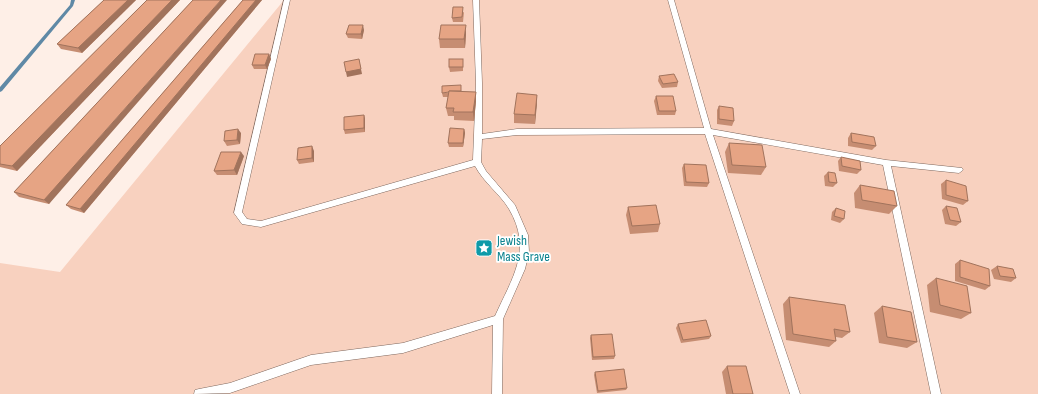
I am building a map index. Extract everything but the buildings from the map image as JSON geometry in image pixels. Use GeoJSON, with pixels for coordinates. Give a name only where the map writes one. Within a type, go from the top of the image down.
{"type":"FeatureCollection","features":[{"type":"Feature","properties":{"kind":"lane"},"geometry":{"type":"LineString","coordinates":[[287,0],[238,213],[245,222],[261,224],[477,162]]}},
{"type":"Feature","properties":{"kind":"lane"},"geometry":{"type":"LineString","coordinates":[[476,0],[479,82],[477,162],[483,173],[512,207],[524,235],[525,252],[521,269],[498,319],[497,394]]}},
{"type":"Feature","properties":{"kind":"lane"},"geometry":{"type":"LineString","coordinates":[[671,0],[708,131],[795,394]]}},
{"type":"Feature","properties":{"kind":"lane"},"geometry":{"type":"LineString","coordinates":[[478,137],[518,132],[708,131],[886,163],[959,170]]}},
{"type":"Feature","properties":{"kind":"lane"},"geometry":{"type":"LineString","coordinates":[[886,163],[936,394]]}},
{"type":"Feature","properties":{"kind":"lane"},"geometry":{"type":"LineString","coordinates":[[200,394],[230,388],[311,360],[403,348],[498,319]]}},
{"type":"Feature","properties":{"kind":"shaded area"},"geometry":{"type":"Polygon","coordinates":[[[284,0],[1038,0],[1038,394],[0,394],[0,263],[60,272],[284,0]]]}},
{"type":"Feature","properties":{"kind":"waterway"},"geometry":{"type":"LineString","coordinates":[[0,90],[72,5],[73,0]]}},
{"type":"Feature","properties":{"kind":"place","name":"Jewish Mass Grave"},"geometry":{"type":"Point","coordinates":[484,248]}}]}
